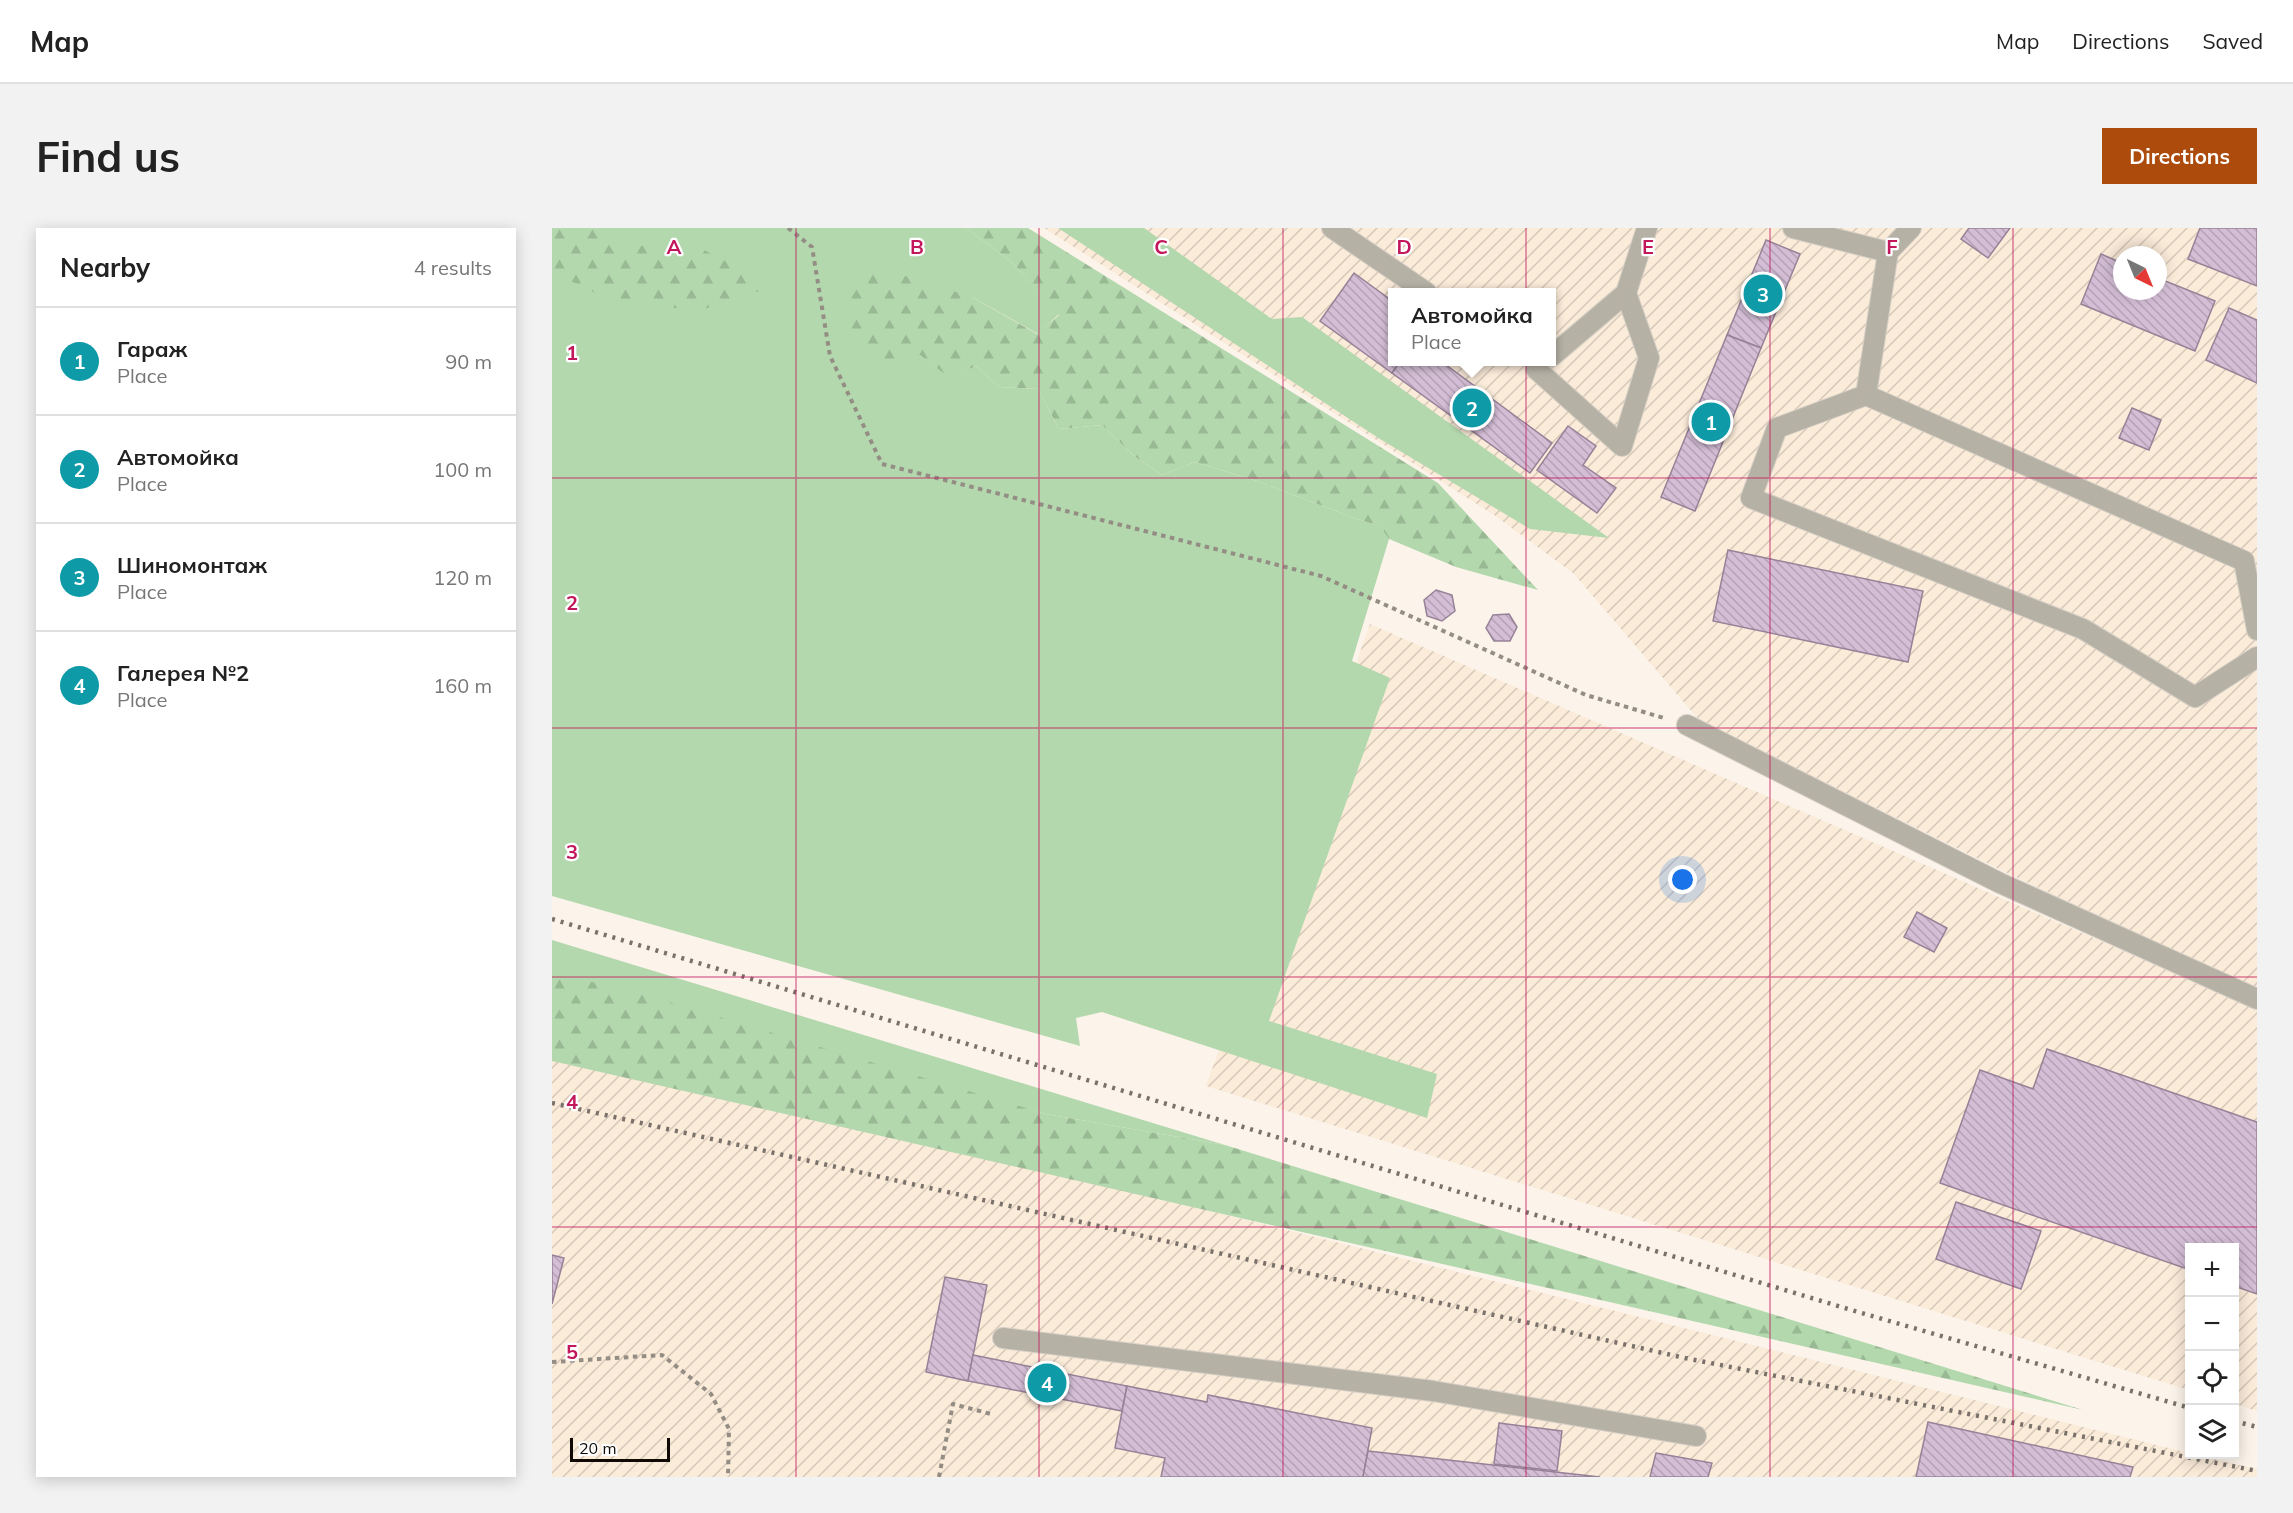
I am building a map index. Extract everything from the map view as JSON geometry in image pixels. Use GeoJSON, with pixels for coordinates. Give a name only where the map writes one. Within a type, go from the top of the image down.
{"type":"FeatureCollection","features":[{"type":"Feature","properties":{"kind":"lane"},"geometry":{"type":"LineString","coordinates":[[1332,228],[1420,288]]}},
{"type":"Feature","properties":{"kind":"lane"},"geometry":{"type":"LineString","coordinates":[[1556,352],[1626,292],[1647,228]]}},
{"type":"Feature","properties":{"kind":"lane"},"geometry":{"type":"LineString","coordinates":[[1794,228],[1888,252]]}},
{"type":"Feature","properties":{"kind":"lane"},"geometry":{"type":"LineString","coordinates":[[1866,395],[1888,252],[1911,228]]}},
{"type":"Feature","properties":{"kind":"lane"},"geometry":{"type":"LineString","coordinates":[[1538,366],[1622,446],[1649,358],[1626,292]]}},
{"type":"Feature","properties":{"kind":"lane"},"geometry":{"type":"LineString","coordinates":[[2257,630],[2244,561],[1866,395],[1777,428],[1751,498],[2083,629],[2195,697],[2257,657]]}},
{"type":"Feature","properties":{"kind":"lane"},"geometry":{"type":"LineString","coordinates":[[1687,724],[2000,883],[2257,999]]}},
{"type":"Feature","properties":{"kind":"lane"},"geometry":{"type":"LineString","coordinates":[[1003,1338],[1433,1391],[1696,1436]]}},
{"type":"Feature","properties":{"kind":"path"},"geometry":{"type":"LineString","coordinates":[[788,228],[812,247],[830,356],[882,464],[1321,576],[1586,695],[1687,724]]}},
{"type":"Feature","properties":{"kind":"path"},"geometry":{"type":"LineString","coordinates":[[552,1362],[662,1355],[711,1394],[729,1429],[728,1477]]}},
{"type":"Feature","properties":{"kind":"path"},"geometry":{"type":"LineString","coordinates":[[939,1477],[953,1404],[991,1414]]}},
{"type":"Feature","properties":{"kind":"shaded area"},"geometry":{"type":"Polygon","coordinates":[[[1044,228],[2257,228],[2257,989],[2009,874],[1699,720],[1573,573],[1494,515],[1044,228]]]}},
{"type":"Feature","properties":{"kind":"shaded area"},"geometry":{"type":"Polygon","coordinates":[[[1370,624],[2257,1009],[2257,1411],[2239,1405],[2239,1243],[2185,1243],[2185,1389],[1206,1086],[1370,624]]]}},
{"type":"Feature","properties":{"kind":"shaded area"},"geometry":{"type":"Polygon","coordinates":[[[552,1048],[2185,1452],[2185,1459],[2214,1459],[2257,1469],[2257,1477],[552,1477],[552,1048]]]}},
{"type":"Feature","properties":{"kind":"green space"},"geometry":{"type":"Polygon","coordinates":[[[552,228],[966,228],[1012,262],[1059,314],[1038,334],[972,297],[920,355],[950,377],[976,366],[999,387],[1038,389],[1059,429],[1102,425],[1134,456],[1162,475],[1195,462],[1254,480],[1381,526],[1389,539],[1352,661],[1390,678],[1269,1021],[1437,1074],[1427,1118],[1102,1012],[1076,1018],[1080,1046],[552,896],[552,228]]]}},
{"type":"Feature","properties":{"kind":"green space"},"geometry":{"type":"Polygon","coordinates":[[[552,228],[604,228],[628,245],[702,249],[775,286],[701,310],[616,303],[552,272],[552,228]]]}},
{"type":"Feature","properties":{"kind":"green space"},"geometry":{"type":"Polygon","coordinates":[[[966,228],[1028,228],[1438,483],[1538,590],[1456,567],[1389,539],[1380,526],[1254,480],[1195,462],[1162,475],[1134,456],[1102,425],[1059,429],[1038,389],[999,387],[976,366],[950,378],[920,355],[896,366],[854,339],[845,287],[871,265],[972,297],[1037,334],[1059,315],[1012,262],[966,228]]]}},
{"type":"Feature","properties":{"kind":"green space"},"geometry":{"type":"Polygon","coordinates":[[[1058,228],[1144,228],[1272,319],[1302,317],[1609,538],[1530,529],[1380,439],[1058,228]]]}},
{"type":"Feature","properties":{"kind":"green space"},"geometry":{"type":"Polygon","coordinates":[[[552,940],[1225,1145],[1046,1114],[552,977],[552,940]]]}},
{"type":"Feature","properties":{"kind":"green space"},"geometry":{"type":"Polygon","coordinates":[[[552,972],[642,994],[1046,1114],[1225,1145],[2083,1410],[552,1061],[552,972]]]}},
{"type":"Feature","properties":{"kind":"building"},"geometry":{"type":"Polygon","coordinates":[[[1969,228],[2010,228],[1988,258],[1961,239],[1969,228]]]}},
{"type":"Feature","properties":{"kind":"building"},"geometry":{"type":"Polygon","coordinates":[[[2200,228],[2257,228],[2257,286],[2188,259],[2200,228]]]}},
{"type":"Feature","properties":{"kind":"building"},"geometry":{"type":"Polygon","coordinates":[[[1766,240],[1800,254],[1761,348],[1727,335],[1766,240]]]}},
{"type":"Feature","properties":{"kind":"building"},"geometry":{"type":"Polygon","coordinates":[[[2101,254],[2113,259],[2113,300],[2167,300],[2167,282],[2215,301],[2195,351],[2081,304],[2101,254]]]}},
{"type":"Feature","properties":{"kind":"building"},"geometry":{"type":"Polygon","coordinates":[[[1354,273],[1388,298],[1388,366],[1397,366],[1392,373],[1320,321],[1354,273]]]}},
{"type":"Feature","properties":{"kind":"building"},"geometry":{"type":"Polygon","coordinates":[[[2229,308],[2257,320],[2257,383],[2206,360],[2229,308]]]}},
{"type":"Feature","properties":{"kind":"building"},"geometry":{"type":"Polygon","coordinates":[[[1727,335],[1761,348],[1695,511],[1661,497],[1727,335]]]}},
{"type":"Feature","properties":{"kind":"building"},"geometry":{"type":"Polygon","coordinates":[[[1397,366],[1447,366],[1552,443],[1530,473],[1392,373],[1397,366]]]}},
{"type":"Feature","properties":{"kind":"building"},"geometry":{"type":"Polygon","coordinates":[[[2132,408],[2161,420],[2149,450],[2119,438],[2132,408]]]}},
{"type":"Feature","properties":{"kind":"building"},"geometry":{"type":"Polygon","coordinates":[[[1568,426],[1596,446],[1583,465],[1616,488],[1597,513],[1537,470],[1568,426]]]}},
{"type":"Feature","properties":{"kind":"building"},"geometry":{"type":"Polygon","coordinates":[[[1728,550],[1923,591],[1908,662],[1713,621],[1728,550]]]}},
{"type":"Feature","properties":{"kind":"building"},"geometry":{"type":"Polygon","coordinates":[[[1436,590],[1452,595],[1455,611],[1442,621],[1427,616],[1424,600],[1436,590]]]}},
{"type":"Feature","properties":{"kind":"building"},"geometry":{"type":"Polygon","coordinates":[[[1509,614],[1517,627],[1510,641],[1494,641],[1486,628],[1493,615],[1509,614]]]}},
{"type":"Feature","properties":{"kind":"building"},"geometry":{"type":"Polygon","coordinates":[[[1917,912],[1947,928],[1934,952],[1904,937],[1917,912]]]}},
{"type":"Feature","properties":{"kind":"building"},"geometry":{"type":"Polygon","coordinates":[[[2047,1049],[2257,1122],[2257,1294],[2239,1288],[2239,1243],[2185,1243],[2185,1268],[1940,1183],[1980,1070],[2033,1089],[2047,1049]]]}},
{"type":"Feature","properties":{"kind":"building"},"geometry":{"type":"Polygon","coordinates":[[[1956,1202],[2041,1231],[2021,1289],[1936,1259],[1956,1202]]]}},
{"type":"Feature","properties":{"kind":"building"},"geometry":{"type":"Polygon","coordinates":[[[552,1255],[564,1258],[552,1304],[552,1255]]]}},
{"type":"Feature","properties":{"kind":"building"},"geometry":{"type":"Polygon","coordinates":[[[945,1277],[987,1285],[968,1381],[926,1372],[945,1277]]]}},
{"type":"Feature","properties":{"kind":"building"},"geometry":{"type":"Polygon","coordinates":[[[973,1355],[1127,1386],[1122,1411],[968,1381],[973,1355]]]}},
{"type":"Feature","properties":{"kind":"building"},"geometry":{"type":"Polygon","coordinates":[[[1127,1386],[1207,1402],[1208,1395],[1372,1428],[1363,1477],[1161,1477],[1165,1458],[1115,1448],[1127,1386]]]}},
{"type":"Feature","properties":{"kind":"building"},"geometry":{"type":"Polygon","coordinates":[[[1928,1422],[2133,1467],[2130,1477],[1916,1477],[1928,1422]]]}},
{"type":"Feature","properties":{"kind":"building"},"geometry":{"type":"Polygon","coordinates":[[[1499,1423],[1562,1431],[1557,1471],[1494,1464],[1499,1423]]]}},
{"type":"Feature","properties":{"kind":"building"},"geometry":{"type":"Polygon","coordinates":[[[1368,1451],[1600,1477],[1363,1477],[1368,1451]]]}},
{"type":"Feature","properties":{"kind":"building"},"geometry":{"type":"Polygon","coordinates":[[[1656,1453],[1712,1463],[1708,1477],[1650,1477],[1656,1453]]]}},
{"type":"Feature","properties":{"kind":"railway"},"geometry":{"type":"LineString","coordinates":[[552,919],[1848,1309],[2185,1407]]}},
{"type":"Feature","properties":{"kind":"railway"},"geometry":{"type":"LineString","coordinates":[[552,1103],[1685,1358],[2257,1471]]}},
{"type":"Feature","properties":{"kind":"railway"},"geometry":{"type":"LineString","coordinates":[[2239,1422],[2257,1427]]}},
{"type":"Feature","properties":{"kind":"place","name":"Шиномонтаж"},"geometry":{"type":"Point","coordinates":[1763,294]}},
{"type":"Feature","properties":{"kind":"place","name":"Автомойка"},"geometry":{"type":"Point","coordinates":[1472,408]}},
{"type":"Feature","properties":{"kind":"place","name":"Гараж"},"geometry":{"type":"Point","coordinates":[1711,422]}},
{"type":"Feature","properties":{"kind":"place","name":"Галерея №2"},"geometry":{"type":"Point","coordinates":[1047,1383]}}]}
